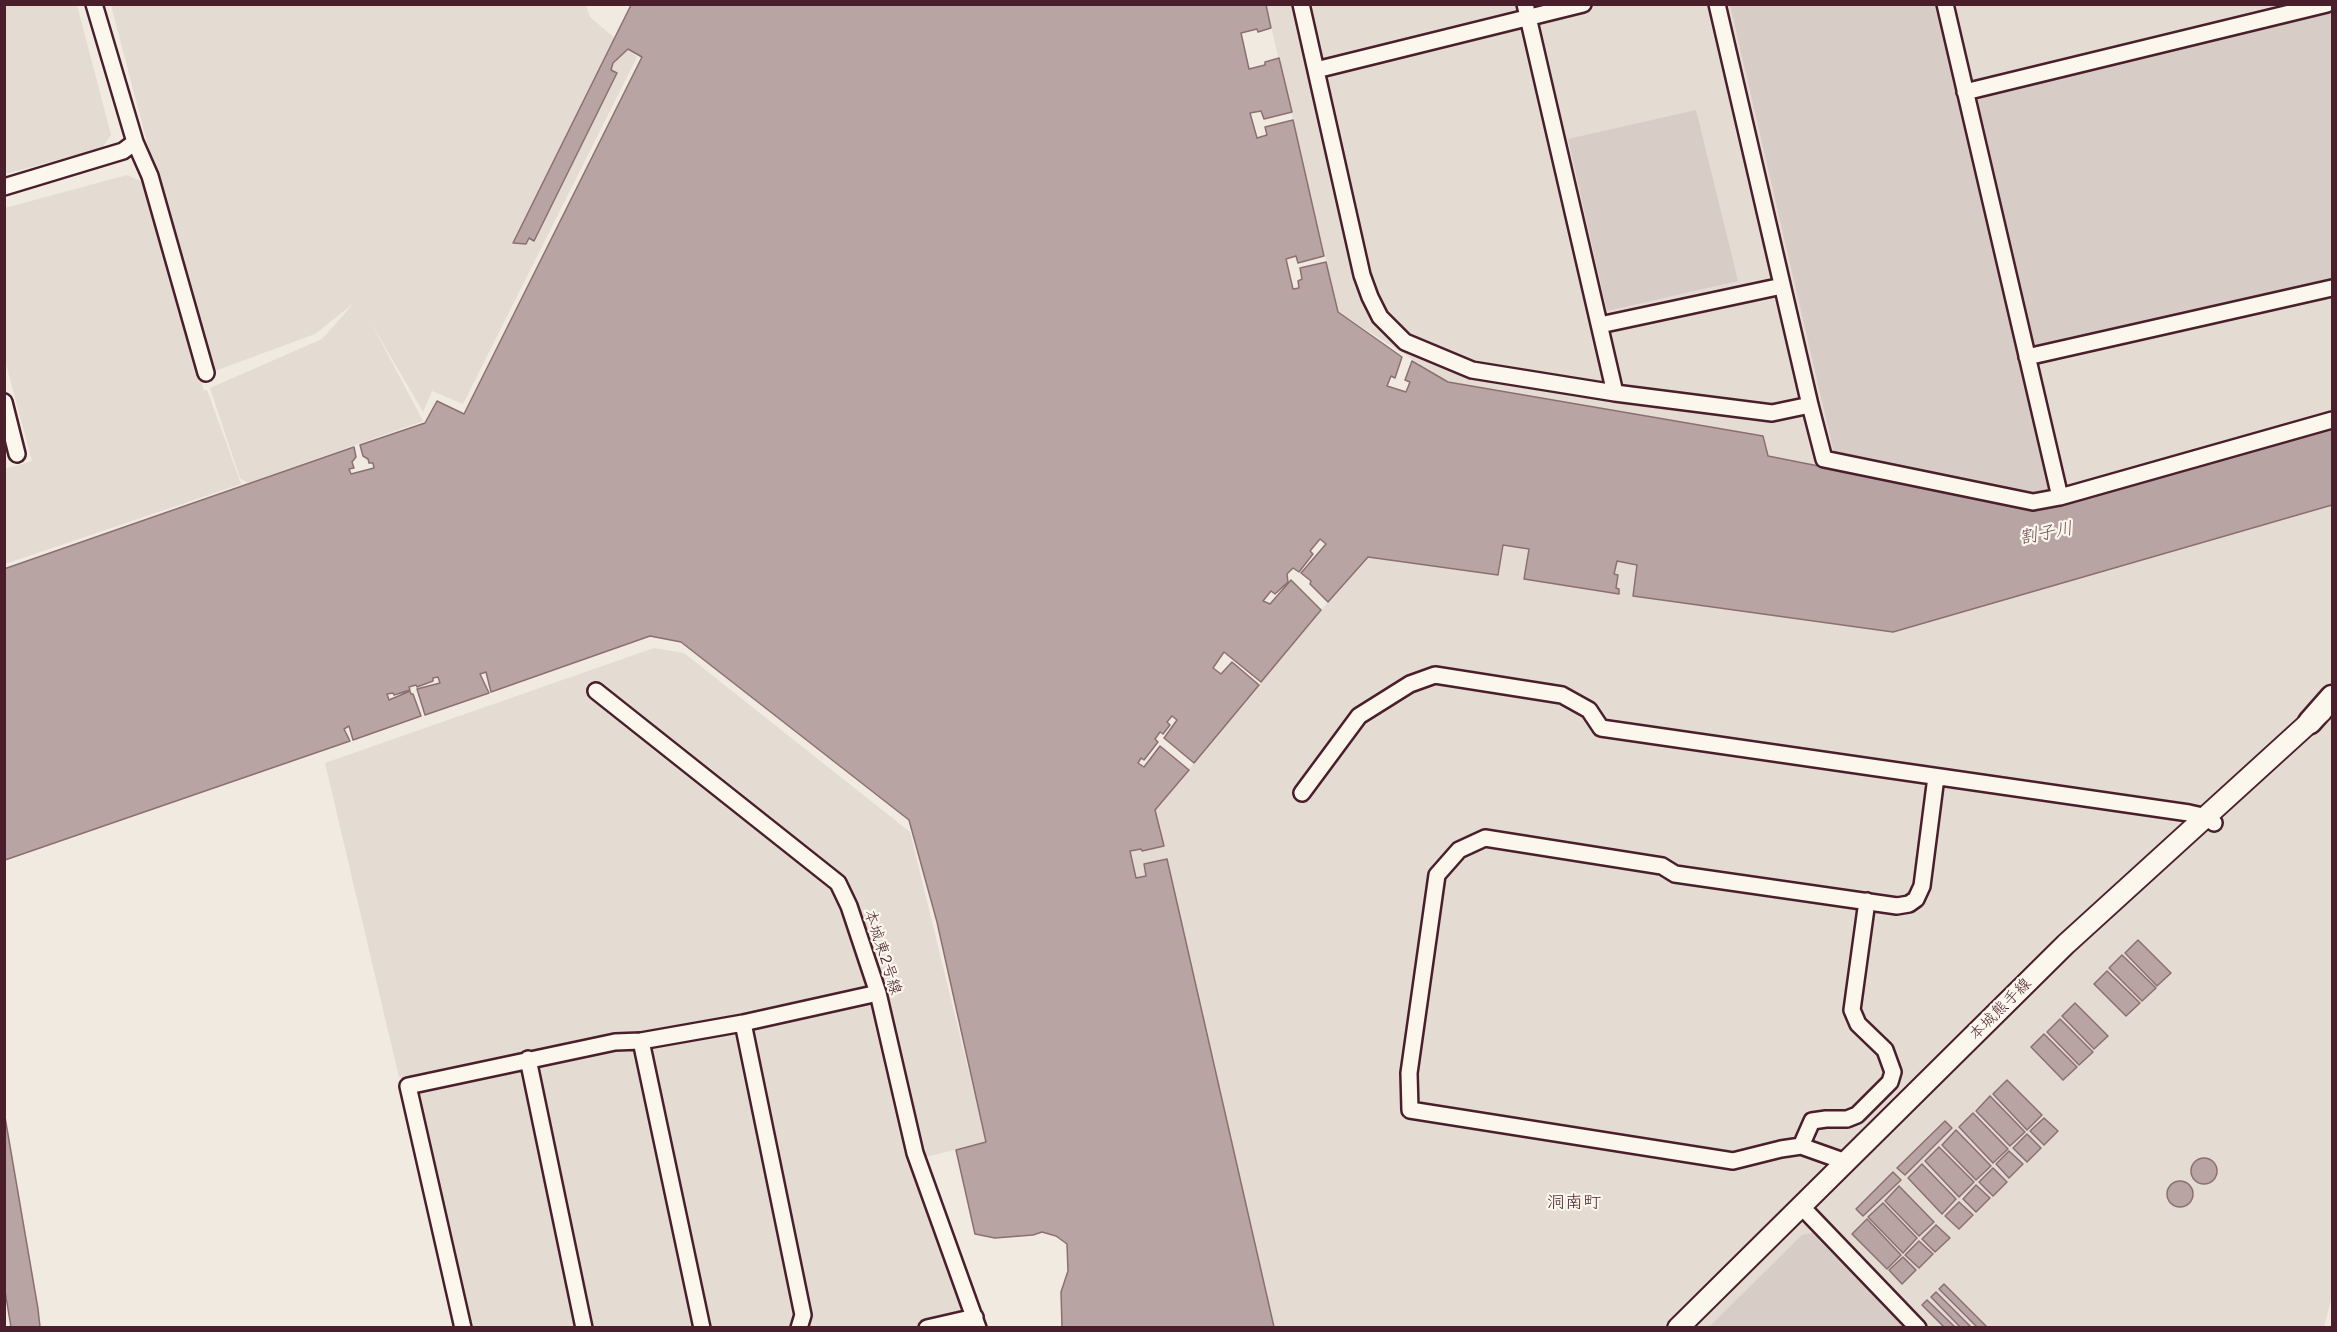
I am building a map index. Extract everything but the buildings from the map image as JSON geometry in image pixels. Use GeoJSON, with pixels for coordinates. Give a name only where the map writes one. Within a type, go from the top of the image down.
{"type":"FeatureCollection","features":[{"type":"Feature","properties":{"kind":"highway"},"geometry":{"type":"LineString","coordinates":[[2310,722],[2332,697]]}},
{"type":"Feature","properties":{"kind":"main road","name":"本城熊手線"},"geometry":{"type":"LineString","coordinates":[[1678,1328],[1804,1210],[2332,702]]}},
{"type":"Feature","properties":{"kind":"main road","name":"本城熊手線"},"geometry":{"type":"LineString","coordinates":[[1690,1328],[1804,1210],[1846,1162],[2066,944],[2332,717]]}},
{"type":"Feature","properties":{"kind":"street"},"geometry":{"type":"LineString","coordinates":[[94,4],[135,142],[150,176],[206,373]]}},
{"type":"Feature","properties":{"kind":"street"},"geometry":{"type":"LineString","coordinates":[[1301,4],[1362,275],[1380,317],[1405,342],[1472,370],[1615,393],[1772,413],[1810,405]]}},
{"type":"Feature","properties":{"kind":"street"},"geometry":{"type":"LineString","coordinates":[[1316,70],[1527,11],[1583,4]]}},
{"type":"Feature","properties":{"kind":"street"},"geometry":{"type":"LineString","coordinates":[[1717,4],[1824,459],[2033,502],[2332,420]]}},
{"type":"Feature","properties":{"kind":"street"},"geometry":{"type":"LineString","coordinates":[[1945,4],[2060,496]]}},
{"type":"Feature","properties":{"kind":"street"},"geometry":{"type":"LineString","coordinates":[[1965,92],[2327,4]]}},
{"type":"Feature","properties":{"kind":"street"},"geometry":{"type":"LineString","coordinates":[[1527,11],[1615,393]]}},
{"type":"Feature","properties":{"kind":"street"},"geometry":{"type":"LineString","coordinates":[[4,187],[123,151],[135,142]]}},
{"type":"Feature","properties":{"kind":"street"},"geometry":{"type":"LineString","coordinates":[[1600,325],[1782,286]]}},
{"type":"Feature","properties":{"kind":"street"},"geometry":{"type":"LineString","coordinates":[[2027,357],[2332,288]]}},
{"type":"Feature","properties":{"kind":"street"},"geometry":{"type":"LineString","coordinates":[[4,402],[17,454]]}},
{"type":"Feature","properties":{"kind":"street"},"geometry":{"type":"LineString","coordinates":[[1302,793],[1359,716],[1410,684],[1435,675],[1562,695],[1589,710],[1601,728],[2210,820]]}},
{"type":"Feature","properties":{"kind":"street","name":"本城東2号線"},"geometry":{"type":"LineString","coordinates":[[596,691],[838,883],[849,906],[878,993],[915,1153],[977,1322]]}},
{"type":"Feature","properties":{"kind":"street"},"geometry":{"type":"LineString","coordinates":[[1846,1162],[1801,1146],[1733,1161],[1410,1110],[1409,1073],[1437,875],[1459,850],[1485,838],[1662,866],[1675,874],[1897,906],[1909,904],[1916,899],[1922,886],[1936,777]]}},
{"type":"Feature","properties":{"kind":"street"},"geometry":{"type":"LineString","coordinates":[[1801,1146],[1812,1121],[1847,1119],[1857,1115],[1890,1082],[1893,1072],[1885,1050],[1858,1024],[1852,1011],[1867,901]]}},
{"type":"Feature","properties":{"kind":"street"},"geometry":{"type":"LineString","coordinates":[[463,1328],[408,1086],[615,1042],[641,1041],[744,1023],[878,993]]}},
{"type":"Feature","properties":{"kind":"street"},"geometry":{"type":"LineString","coordinates":[[744,1023],[802,1315],[799,1328]]}},
{"type":"Feature","properties":{"kind":"street"},"geometry":{"type":"LineString","coordinates":[[641,1041],[702,1328]]}},
{"type":"Feature","properties":{"kind":"street"},"geometry":{"type":"LineString","coordinates":[[528,1059],[584,1328]]}},
{"type":"Feature","properties":{"kind":"street"},"geometry":{"type":"LineString","coordinates":[[1804,1210],[1918,1328]]}},
{"type":"Feature","properties":{"kind":"street"},"geometry":{"type":"LineString","coordinates":[[927,1328],[977,1322]]}},
{"type":"Feature","properties":{"kind":"shaded area"},"geometry":{"type":"Polygon","coordinates":[[[5,4],[77,5],[111,135],[102,148],[5,174],[5,4]]]}},
{"type":"Feature","properties":{"kind":"shaded area"},"geometry":{"type":"Polygon","coordinates":[[[111,5],[586,5],[590,17],[637,57],[463,404],[432,391],[423,412],[370,321],[423,421],[248,483],[240,478],[210,388],[322,339],[354,303],[315,334],[212,372],[111,5]]]}},
{"type":"Feature","properties":{"kind":"shaded area"},"geometry":{"type":"Polygon","coordinates":[[[1266,5],[2332,5],[2332,429],[2031,508],[1767,456],[1762,436],[1448,382],[1338,312],[1266,5]]]}},
{"type":"Feature","properties":{"kind":"shaded area"},"geometry":{"type":"Polygon","coordinates":[[[1730,5],[1936,5],[2054,492],[2031,496],[1834,453],[1730,5]]]}},
{"type":"Feature","properties":{"kind":"shaded area"},"geometry":{"type":"Polygon","coordinates":[[[2332,13],[2332,280],[2032,349],[1975,97],[2332,13]]]}},
{"type":"Feature","properties":{"kind":"shaded area"},"geometry":{"type":"Polygon","coordinates":[[[1696,110],[1738,281],[1607,311],[1568,139],[1696,110]]]}},
{"type":"Feature","properties":{"kind":"shaded area"},"geometry":{"type":"Polygon","coordinates":[[[127,175],[143,182],[204,391],[207,390],[241,484],[5,564],[5,469],[32,461],[5,360],[5,208],[127,175]]]}},
{"type":"Feature","properties":{"kind":"shaded area"},"geometry":{"type":"Polygon","coordinates":[[[2332,505],[2332,1296],[2324,1327],[1274,1327],[1167,859],[1144,864],[1146,876],[1136,879],[1130,851],[1141,849],[1155,810],[1321,610],[1368,557],[1497,575],[1502,545],[1529,549],[1524,579],[1616,588],[1614,574],[1616,561],[1637,564],[1633,596],[1893,632],[2332,505]]]}},
{"type":"Feature","properties":{"kind":"shaded area"},"geometry":{"type":"Polygon","coordinates":[[[654,648],[684,653],[910,832],[986,1142],[910,1161],[968,1327],[466,1327],[414,1081],[399,1077],[325,763],[654,648]]]}},
{"type":"Feature","properties":{"kind":"shaded area"},"geometry":{"type":"Polygon","coordinates":[[[1812,1233],[1905,1327],[1709,1327],[1802,1235],[1812,1233]]]}},
{"type":"Feature","properties":{"kind":"water","name":"割子川"},"geometry":{"type":"Polygon","coordinates":[[[631,5],[1266,5],[1271,28],[1258,32],[1257,29],[1241,33],[1249,69],[1279,58],[1292,112],[1264,119],[1261,111],[1250,113],[1257,138],[1267,135],[1265,127],[1293,120],[1324,256],[1298,263],[1296,256],[1286,259],[1293,289],[1299,288],[1298,281],[1302,279],[1300,268],[1326,262],[1338,312],[1402,357],[1395,378],[1391,376],[1387,386],[1406,392],[1410,382],[1405,380],[1412,361],[1448,382],[1763,436],[1768,456],[2031,508],[2332,429],[2332,505],[1893,632],[1633,596],[1637,565],[1617,561],[1614,574],[1618,575],[1616,588],[1619,589],[1619,594],[1524,579],[1529,549],[1503,545],[1498,575],[1368,557],[1328,602],[1310,584],[1311,581],[1301,573],[1326,544],[1320,539],[1310,551],[1313,554],[1299,572],[1293,568],[1287,574],[1288,582],[1275,594],[1271,591],[1263,601],[1270,604],[1291,580],[1321,610],[1261,682],[1224,652],[1213,668],[1221,674],[1232,662],[1259,685],[1194,763],[1164,738],[1177,720],[1172,716],[1167,722],[1170,725],[1163,734],[1160,732],[1155,739],[1158,742],[1144,760],[1141,758],[1138,763],[1144,767],[1160,746],[1189,770],[1155,810],[1164,846],[1130,851],[1136,878],[1146,876],[1144,864],[1167,859],[1274,1327],[1062,1327],[1061,1292],[1068,1271],[1067,1244],[1056,1236],[1042,1232],[1033,1235],[995,1238],[975,1234],[956,1150],[986,1142],[937,922],[909,820],[681,642],[650,636],[491,692],[486,672],[480,674],[489,693],[425,715],[417,689],[440,683],[438,677],[433,678],[433,681],[417,687],[416,685],[409,687],[410,690],[394,695],[393,693],[387,694],[389,700],[410,691],[421,716],[353,740],[349,726],[344,729],[350,741],[5,860],[4,569],[354,447],[356,457],[352,462],[354,468],[349,469],[351,474],[374,468],[373,463],[369,463],[368,459],[363,456],[360,445],[425,423],[437,401],[464,414],[642,57],[628,49],[613,63],[611,70],[617,73],[534,241],[529,238],[526,244],[513,243],[631,5]]]}},
{"type":"Feature","properties":{"kind":"water"},"geometry":{"type":"Polygon","coordinates":[[[2138,940],[2171,973],[2157,986],[2125,953],[2138,940]]]}},
{"type":"Feature","properties":{"kind":"water"},"geometry":{"type":"Polygon","coordinates":[[[2122,955],[2156,988],[2142,1001],[2109,968],[2122,955]]]}},
{"type":"Feature","properties":{"kind":"water"},"geometry":{"type":"Polygon","coordinates":[[[2107,971],[2140,1003],[2126,1016],[2094,984],[2107,971]]]}},
{"type":"Feature","properties":{"kind":"water"},"geometry":{"type":"Polygon","coordinates":[[[2075,1003],[2108,1036],[2094,1049],[2062,1016],[2075,1003]]]}},
{"type":"Feature","properties":{"kind":"water"},"geometry":{"type":"Polygon","coordinates":[[[2060,1019],[2093,1052],[2079,1065],[2047,1032],[2060,1019]]]}},
{"type":"Feature","properties":{"kind":"water"},"geometry":{"type":"Polygon","coordinates":[[[2044,1034],[2077,1067],[2063,1080],[2031,1047],[2044,1034]]]}},
{"type":"Feature","properties":{"kind":"water"},"geometry":{"type":"Polygon","coordinates":[[[2007,1080],[2042,1115],[2027,1130],[1993,1094],[2007,1080]]]}},
{"type":"Feature","properties":{"kind":"water"},"geometry":{"type":"Polygon","coordinates":[[[1990,1096],[2025,1132],[2010,1146],[1976,1111],[1990,1096]]]}},
{"type":"Feature","properties":{"kind":"water"},"geometry":{"type":"Polygon","coordinates":[[[1973,1113],[2008,1149],[1993,1163],[1959,1127],[1973,1113]]]}},
{"type":"Feature","properties":{"kind":"water"},"geometry":{"type":"Polygon","coordinates":[[[5,1117],[40,1327],[11,1327],[4,1285],[5,1117]]]}},
{"type":"Feature","properties":{"kind":"water"},"geometry":{"type":"Polygon","coordinates":[[[2044,1118],[2058,1131],[2044,1145],[2030,1131],[2044,1118]]]}},
{"type":"Feature","properties":{"kind":"water"},"geometry":{"type":"Polygon","coordinates":[[[1945,1121],[1952,1128],[1905,1175],[1897,1168],[1945,1121]]]}},
{"type":"Feature","properties":{"kind":"water"},"geometry":{"type":"Polygon","coordinates":[[[1956,1130],[1991,1166],[1976,1180],[1942,1145],[1956,1130]]]}},
{"type":"Feature","properties":{"kind":"water"},"geometry":{"type":"Polygon","coordinates":[[[2027,1134],[2041,1148],[2027,1162],[2013,1148],[2027,1134]]]}},
{"type":"Feature","properties":{"kind":"water"},"geometry":{"type":"Polygon","coordinates":[[[1939,1147],[1974,1182],[1959,1197],[1925,1161],[1939,1147]]]}},
{"type":"Feature","properties":{"kind":"water"},"geometry":{"type":"Polygon","coordinates":[[[2009,1151],[2023,1164],[2009,1178],[1996,1164],[2009,1151]]]}},
{"type":"Feature","properties":{"kind":"water"},"geometry":{"type":"Polygon","coordinates":[[[2204,1158],[2213,1162],[2217,1171],[2213,1180],[2204,1184],[2195,1180],[2191,1171],[2195,1162],[2204,1158]]]}},
{"type":"Feature","properties":{"kind":"water"},"geometry":{"type":"Polygon","coordinates":[[[1922,1164],[1956,1199],[1942,1214],[1908,1178],[1922,1164]]]}},
{"type":"Feature","properties":{"kind":"water"},"geometry":{"type":"Polygon","coordinates":[[[1993,1168],[2007,1182],[1993,1196],[1979,1182],[1993,1168]]]}},
{"type":"Feature","properties":{"kind":"water"},"geometry":{"type":"Polygon","coordinates":[[[1893,1172],[1901,1180],[1863,1216],[1856,1209],[1893,1172]]]}},
{"type":"Feature","properties":{"kind":"water"},"geometry":{"type":"Polygon","coordinates":[[[2180,1181],[2189,1185],[2193,1194],[2189,1203],[2180,1207],[2171,1203],[2167,1194],[2171,1185],[2180,1181]]]}},
{"type":"Feature","properties":{"kind":"water"},"geometry":{"type":"Polygon","coordinates":[[[1976,1185],[1990,1198],[1976,1212],[1963,1199],[1976,1185]]]}},
{"type":"Feature","properties":{"kind":"water"},"geometry":{"type":"Polygon","coordinates":[[[1899,1186],[1934,1222],[1919,1236],[1885,1201],[1899,1186]]]}},
{"type":"Feature","properties":{"kind":"water"},"geometry":{"type":"Polygon","coordinates":[[[1959,1202],[1973,1215],[1959,1229],[1945,1216],[1959,1202]]]}},
{"type":"Feature","properties":{"kind":"water"},"geometry":{"type":"Polygon","coordinates":[[[1883,1203],[1917,1238],[1903,1253],[1868,1217],[1883,1203]]]}},
{"type":"Feature","properties":{"kind":"water"},"geometry":{"type":"Polygon","coordinates":[[[1867,1219],[1901,1255],[1887,1269],[1852,1234],[1867,1219]]]}},
{"type":"Feature","properties":{"kind":"water"},"geometry":{"type":"Polygon","coordinates":[[[1936,1225],[1950,1238],[1935,1252],[1922,1239],[1936,1225]]]}},
{"type":"Feature","properties":{"kind":"water"},"geometry":{"type":"Polygon","coordinates":[[[1919,1241],[1933,1254],[1919,1268],[1905,1255],[1919,1241]]]}},
{"type":"Feature","properties":{"kind":"water"},"geometry":{"type":"Polygon","coordinates":[[[1903,1257],[1916,1270],[1902,1284],[1889,1270],[1903,1257]]]}},
{"type":"Feature","properties":{"kind":"water"},"geometry":{"type":"Polygon","coordinates":[[[1944,1284],[1987,1327],[1977,1327],[1939,1289],[1944,1284]]]}},
{"type":"Feature","properties":{"kind":"water"},"geometry":{"type":"Polygon","coordinates":[[[1936,1292],[1971,1327],[1960,1327],[1931,1297],[1936,1292]]]}},
{"type":"Feature","properties":{"kind":"water"},"geometry":{"type":"Polygon","coordinates":[[[1927,1300],[1955,1327],[1944,1327],[1922,1305],[1927,1300]]]}},
{"type":"Feature","properties":{"kind":"district","name":"洞南町"},"geometry":{"type":"Point","coordinates":[1574,1202]}}]}
